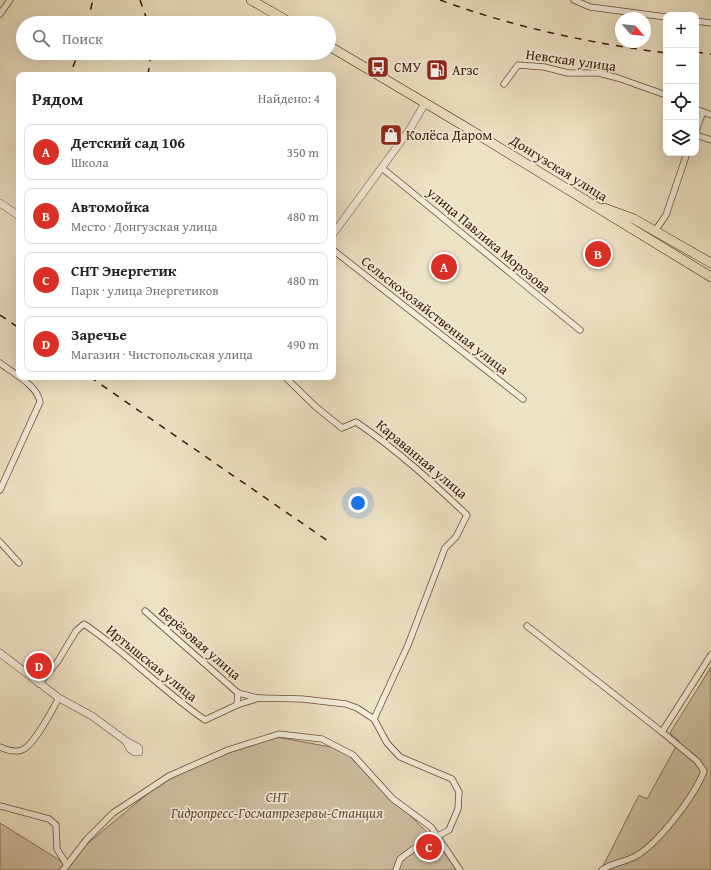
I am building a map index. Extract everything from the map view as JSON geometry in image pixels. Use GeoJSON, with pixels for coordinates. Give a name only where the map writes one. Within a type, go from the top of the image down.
{"type":"FeatureCollection","features":[{"type":"Feature","properties":{"kind":"highway"},"geometry":{"type":"LineString","coordinates":[[251,0],[279,16]]}},
{"type":"Feature","properties":{"kind":"highway","name":"Донгузская улица"},"geometry":{"type":"LineString","coordinates":[[336,50],[711,277]]}},
{"type":"Feature","properties":{"kind":"highway"},"geometry":{"type":"LineString","coordinates":[[594,206],[616,211],[711,263]]}},
{"type":"Feature","properties":{"kind":"street"},"geometry":{"type":"LineString","coordinates":[[0,14],[10,0]]}},
{"type":"Feature","properties":{"kind":"street"},"geometry":{"type":"LineString","coordinates":[[574,0],[590,7],[663,17]]}},
{"type":"Feature","properties":{"kind":"street"},"geometry":{"type":"LineString","coordinates":[[699,21],[711,23]]}},
{"type":"Feature","properties":{"kind":"street","name":"Невская улица"},"geometry":{"type":"LineString","coordinates":[[504,84],[518,65],[544,67],[568,73],[599,73],[618,78],[663,95]]}},
{"type":"Feature","properties":{"kind":"street"},"geometry":{"type":"LineString","coordinates":[[336,230],[410,129],[425,103]]}},
{"type":"Feature","properties":{"kind":"street"},"geometry":{"type":"LineString","coordinates":[[699,110],[711,115]]}},
{"type":"Feature","properties":{"kind":"street"},"geometry":{"type":"LineString","coordinates":[[699,122],[703,112]]}},
{"type":"Feature","properties":{"kind":"street"},"geometry":{"type":"LineString","coordinates":[[699,137],[711,140]]}},
{"type":"Feature","properties":{"kind":"street"},"geometry":{"type":"LineString","coordinates":[[655,231],[666,215],[686,156]]}},
{"type":"Feature","properties":{"kind":"street","name":"улица Павлика Морозова"},"geometry":{"type":"LineString","coordinates":[[382,168],[580,330]]}},
{"type":"Feature","properties":{"kind":"street"},"geometry":{"type":"LineString","coordinates":[[0,203],[16,214]]}},
{"type":"Feature","properties":{"kind":"street","name":"Сельскохозяйственная улица"},"geometry":{"type":"LineString","coordinates":[[336,252],[523,399]]}},
{"type":"Feature","properties":{"kind":"street"},"geometry":{"type":"LineString","coordinates":[[0,363],[16,375]]}},
{"type":"Feature","properties":{"kind":"street"},"geometry":{"type":"LineString","coordinates":[[0,490],[40,402],[38,394],[22,380]]}},
{"type":"Feature","properties":{"kind":"street","name":"Караванная улица"},"geometry":{"type":"LineString","coordinates":[[288,380],[316,407],[342,428],[356,422],[381,439],[421,472],[467,515],[456,537],[446,548],[408,645],[374,719]]}},
{"type":"Feature","properties":{"kind":"street"},"geometry":{"type":"LineString","coordinates":[[0,542],[19,563]]}},
{"type":"Feature","properties":{"kind":"street","name":"Берёзовая улица"},"geometry":{"type":"LineString","coordinates":[[146,611],[238,693]]}},
{"type":"Feature","properties":{"kind":"street","name":"Иртышская улица"},"geometry":{"type":"LineString","coordinates":[[40,684],[58,661],[76,631],[84,624],[100,635],[182,704],[205,720],[237,705]]}},
{"type":"Feature","properties":{"kind":"street"},"geometry":{"type":"LineString","coordinates":[[527,626],[662,732],[697,761],[704,771],[700,780],[656,841],[636,856],[602,870]]}},
{"type":"Feature","properties":{"kind":"street"},"geometry":{"type":"LineString","coordinates":[[0,653],[59,698],[92,716],[126,741]]}},
{"type":"Feature","properties":{"kind":"street"},"geometry":{"type":"LineString","coordinates":[[662,732],[711,654]]}},
{"type":"Feature","properties":{"kind":"street"},"geometry":{"type":"LineString","coordinates":[[259,698],[237,705],[238,693],[259,698],[302,699],[346,704],[357,708],[374,719],[387,743],[400,756],[452,779],[459,792],[458,809],[449,830],[400,859],[396,870]]}},
{"type":"Feature","properties":{"kind":"street"},"geometry":{"type":"LineString","coordinates":[[0,747],[17,751],[24,749],[42,728],[59,698]]}},
{"type":"Feature","properties":{"kind":"street"},"geometry":{"type":"LineString","coordinates":[[0,806],[49,818],[56,825],[57,849],[65,868],[88,839],[112,813],[169,776],[228,750],[279,734],[322,739],[353,756],[393,799],[431,828],[460,870]]}},
{"type":"Feature","properties":{"kind":"green space"},"geometry":{"type":"Polygon","coordinates":[[[711,667],[711,870],[601,870],[639,795],[647,799],[679,741],[670,733],[711,667]]]}},
{"type":"Feature","properties":{"kind":"green space","name":"СНТ Гидропресс-Госматрезервы-Станция"},"geometry":{"type":"Polygon","coordinates":[[[271,736],[342,749],[433,838],[457,870],[0,870],[0,823],[64,863],[169,776],[271,736]]]}},
{"type":"Feature","properties":{"kind":"railway"},"geometry":{"type":"LineString","coordinates":[[89,16],[93,0]]}},
{"type":"Feature","properties":{"kind":"railway"},"geometry":{"type":"LineString","coordinates":[[140,0],[146,16]]}},
{"type":"Feature","properties":{"kind":"railway"},"geometry":{"type":"LineString","coordinates":[[440,0],[495,18],[552,33],[663,53]]}},
{"type":"Feature","properties":{"kind":"railway"},"geometry":{"type":"LineString","coordinates":[[699,52],[711,54]]}},
{"type":"Feature","properties":{"kind":"railway"},"geometry":{"type":"LineString","coordinates":[[73,67],[76,60]]}},
{"type":"Feature","properties":{"kind":"railway"},"geometry":{"type":"LineString","coordinates":[[148,72],[150,60]]}},
{"type":"Feature","properties":{"kind":"railway"},"geometry":{"type":"LineString","coordinates":[[0,315],[16,326]]}},
{"type":"Feature","properties":{"kind":"railway"},"geometry":{"type":"LineString","coordinates":[[94,380],[328,541]]}},
{"type":"Feature","properties":{"kind":"place","name":"СМУ"},"geometry":{"type":"Point","coordinates":[378,67]}},
{"type":"Feature","properties":{"kind":"place","name":"Агзс"},"geometry":{"type":"Point","coordinates":[437,70]}},
{"type":"Feature","properties":{"kind":"place","name":"Колёса Даром"},"geometry":{"type":"Point","coordinates":[391,135]}},
{"type":"Feature","properties":{"kind":"place","name":"Автомойка"},"geometry":{"type":"Point","coordinates":[598,254]}},
{"type":"Feature","properties":{"kind":"place","name":"Детский сад 106"},"geometry":{"type":"Point","coordinates":[444,267]}},
{"type":"Feature","properties":{"kind":"place","name":"Заречье"},"geometry":{"type":"Point","coordinates":[39,666]}},
{"type":"Feature","properties":{"kind":"place","name":"СНТ Энергетик"},"geometry":{"type":"Point","coordinates":[429,847]}}]}
